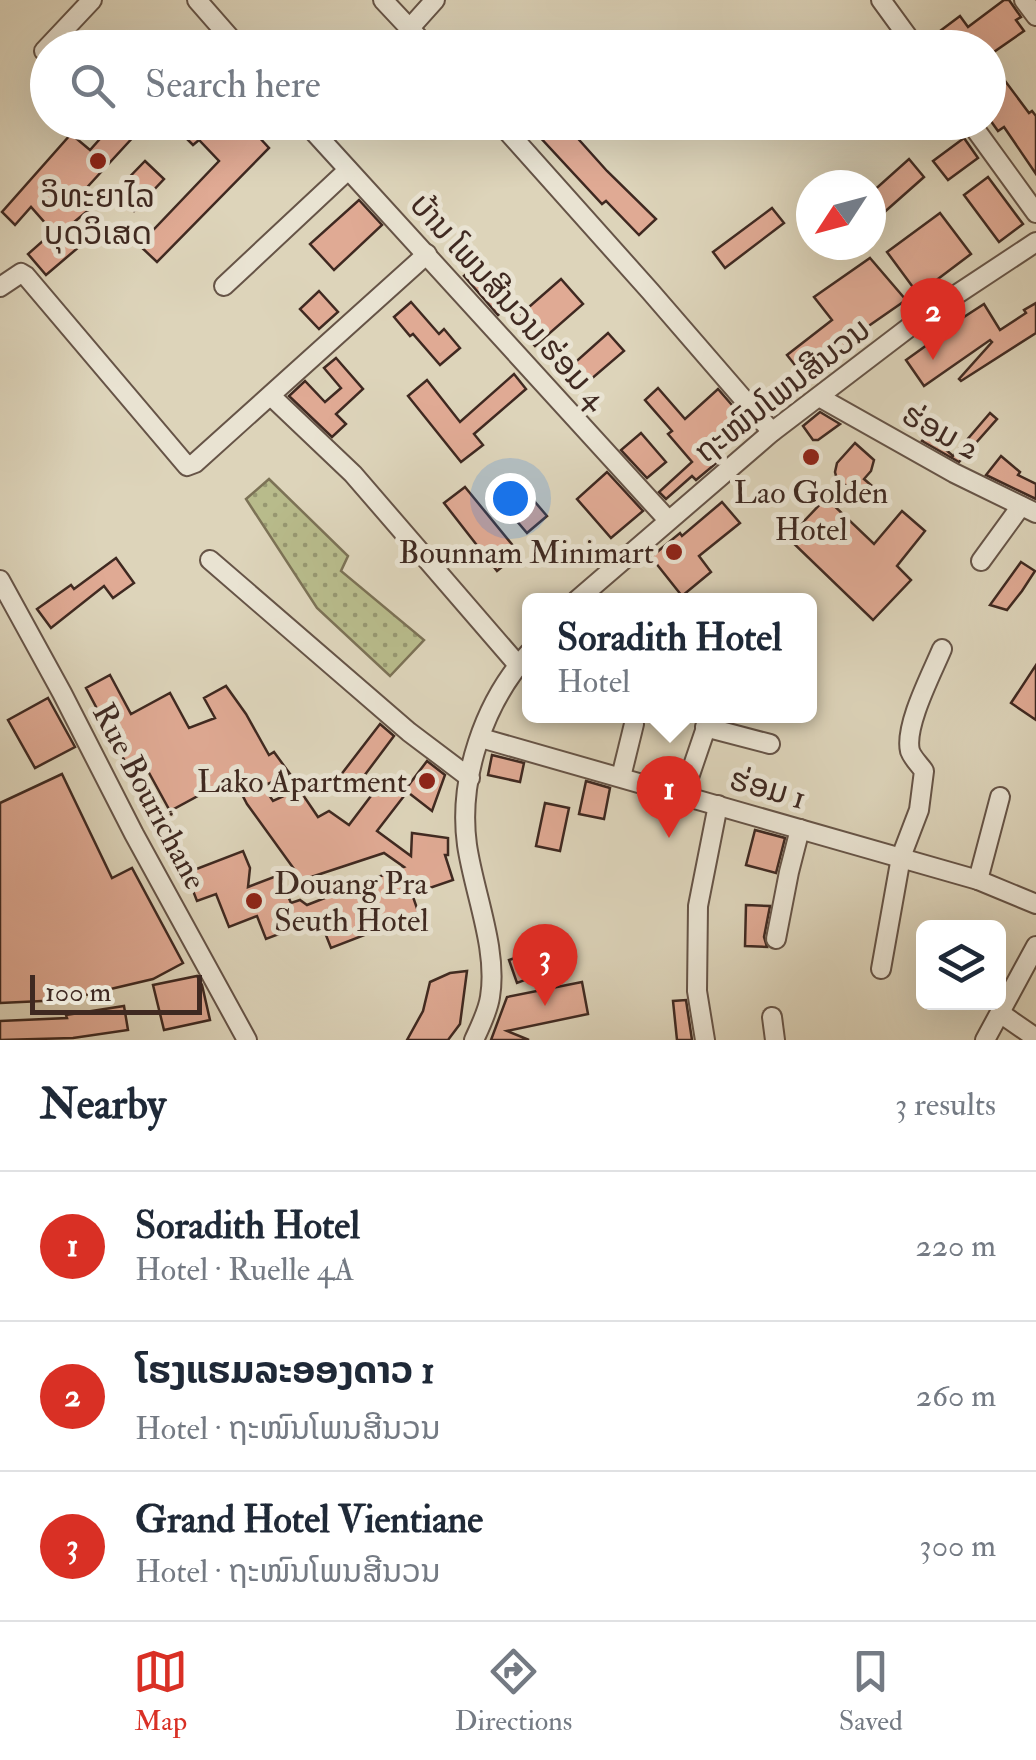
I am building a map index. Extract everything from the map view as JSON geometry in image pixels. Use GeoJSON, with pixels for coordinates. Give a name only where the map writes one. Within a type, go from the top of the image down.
{"type":"FeatureCollection","features":[{"type":"Feature","properties":{"kind":"street"},"geometry":{"type":"LineString","coordinates":[[64,30],[92,0]]}},
{"type":"Feature","properties":{"kind":"street"},"geometry":{"type":"LineString","coordinates":[[196,0],[223,30]]}},
{"type":"Feature","properties":{"kind":"street"},"geometry":{"type":"LineString","coordinates":[[383,0],[410,28],[435,0]]}},
{"type":"Feature","properties":{"kind":"street"},"geometry":{"type":"LineString","coordinates":[[880,0],[902,30]]}},
{"type":"Feature","properties":{"kind":"street"},"geometry":{"type":"LineString","coordinates":[[1024,0],[1036,16]]}},
{"type":"Feature","properties":{"kind":"street","name":"ບ້ານ ໂພນສີນວນ ຮ່ອມ 4"},"geometry":{"type":"LineString","coordinates":[[322,140],[668,520]]}},
{"type":"Feature","properties":{"kind":"street"},"geometry":{"type":"LineString","coordinates":[[515,140],[772,432]]}},
{"type":"Feature","properties":{"kind":"street"},"geometry":{"type":"LineString","coordinates":[[983,140],[1036,213]]}},
{"type":"Feature","properties":{"kind":"street"},"geometry":{"type":"LineString","coordinates":[[224,286],[348,170]]}},
{"type":"Feature","properties":{"kind":"street","name":"ຖະໜົນໂພນສີນວນ"},"geometry":{"type":"LineString","coordinates":[[585,593],[772,432],[918,321],[1036,242]]}},
{"type":"Feature","properties":{"kind":"street"},"geometry":{"type":"LineString","coordinates":[[0,286],[20,273],[26,276],[186,466],[195,463],[427,254]]}},
{"type":"Feature","properties":{"kind":"street"},"geometry":{"type":"LineString","coordinates":[[271,396],[353,474],[522,657]]}},
{"type":"Feature","properties":{"kind":"street","name":"ຮ່ອມ 2"},"geometry":{"type":"LineString","coordinates":[[819,397],[1029,510]]}},
{"type":"Feature","properties":{"kind":"street"},"geometry":{"type":"LineString","coordinates":[[981,561],[1029,510]]}},
{"type":"Feature","properties":{"kind":"street"},"geometry":{"type":"LineString","coordinates":[[210,560],[409,732],[470,778]]}},
{"type":"Feature","properties":{"kind":"street","name":"Rue Bourichane"},"geometry":{"type":"LineString","coordinates":[[1,583],[247,1040]]}},
{"type":"Feature","properties":{"kind":"street"},"geometry":{"type":"LineString","coordinates":[[881,969],[901,857],[919,810],[924,771],[912,754],[910,738],[942,649]]}},
{"type":"Feature","properties":{"kind":"street"},"geometry":{"type":"LineString","coordinates":[[474,1040],[490,999],[491,960],[467,842],[470,778],[495,700],[522,662]]}},
{"type":"Feature","properties":{"kind":"street"},"geometry":{"type":"LineString","coordinates":[[683,794],[707,723]]}},
{"type":"Feature","properties":{"kind":"street"},"geometry":{"type":"LineString","coordinates":[[713,723],[770,744]]}},
{"type":"Feature","properties":{"kind":"street"},"geometry":{"type":"LineString","coordinates":[[621,777],[634,724]]}},
{"type":"Feature","properties":{"kind":"street","name":"ຮ່ອມ 1"},"geometry":{"type":"LineString","coordinates":[[481,738],[978,880],[1036,904]]}},
{"type":"Feature","properties":{"kind":"street"},"geometry":{"type":"LineString","coordinates":[[978,880],[1000,797]]}},
{"type":"Feature","properties":{"kind":"street"},"geometry":{"type":"LineString","coordinates":[[704,1040],[697,991],[698,906],[718,805]]}},
{"type":"Feature","properties":{"kind":"street"},"geometry":{"type":"LineString","coordinates":[[776,939],[800,828]]}},
{"type":"Feature","properties":{"kind":"street"},"geometry":{"type":"LineString","coordinates":[[985,1040],[1036,946]]}},
{"type":"Feature","properties":{"kind":"street"},"geometry":{"type":"LineString","coordinates":[[1000,1013],[1036,1038]]}},
{"type":"Feature","properties":{"kind":"street"},"geometry":{"type":"LineString","coordinates":[[772,1017],[774,1040]]}},
{"type":"Feature","properties":{"kind":"green space"},"geometry":{"type":"Polygon","coordinates":[[[269,479],[348,556],[341,571],[424,640],[390,676],[317,608],[246,499],[269,479]]]}},
{"type":"Feature","properties":{"kind":"building"},"geometry":{"type":"Polygon","coordinates":[[[1009,0],[1021,17],[1016,20],[1024,31],[1006,44],[1006,30],[941,30],[960,16],[968,27],[1009,0]]]}},
{"type":"Feature","properties":{"kind":"building"},"geometry":{"type":"Polygon","coordinates":[[[1006,82],[1029,113],[1032,111],[1036,116],[1036,174],[1006,130],[1006,82]]]}},
{"type":"Feature","properties":{"kind":"building"},"geometry":{"type":"Polygon","coordinates":[[[66,140],[78,140],[90,150],[99,140],[130,140],[80,195],[91,208],[73,223],[87,240],[46,275],[28,254],[53,232],[31,207],[15,225],[2,212],[66,140]]]}},
{"type":"Feature","properties":{"kind":"building"},"geometry":{"type":"Polygon","coordinates":[[[199,140],[262,140],[269,148],[157,262],[139,245],[219,161],[199,140]]]}},
{"type":"Feature","properties":{"kind":"building"},"geometry":{"type":"Polygon","coordinates":[[[543,140],[579,140],[656,219],[639,235],[606,201],[602,204],[543,140]]]}},
{"type":"Feature","properties":{"kind":"building"},"geometry":{"type":"Polygon","coordinates":[[[961,140],[965,140],[978,158],[948,180],[933,161],[961,140]]]}},
{"type":"Feature","properties":{"kind":"building"},"geometry":{"type":"Polygon","coordinates":[[[909,159],[924,177],[886,211],[886,180],[909,159]]]}},
{"type":"Feature","properties":{"kind":"building"},"geometry":{"type":"Polygon","coordinates":[[[145,161],[164,179],[134,211],[115,192],[145,161]]]}},
{"type":"Feature","properties":{"kind":"building"},"geometry":{"type":"Polygon","coordinates":[[[988,177],[1023,224],[999,242],[964,195],[988,177]]]}},
{"type":"Feature","properties":{"kind":"building"},"geometry":{"type":"Polygon","coordinates":[[[359,200],[382,225],[334,270],[310,244],[359,200]]]}},
{"type":"Feature","properties":{"kind":"building"},"geometry":{"type":"Polygon","coordinates":[[[772,208],[784,223],[725,268],[713,252],[772,208]]]}},
{"type":"Feature","properties":{"kind":"building"},"geometry":{"type":"Polygon","coordinates":[[[940,213],[971,254],[918,294],[887,252],[940,213]]]}},
{"type":"Feature","properties":{"kind":"building"},"geometry":{"type":"Polygon","coordinates":[[[872,260],[906,300],[844,343],[847,347],[806,379],[787,355],[832,320],[814,297],[872,260]]]}},
{"type":"Feature","properties":{"kind":"building"},"geometry":{"type":"Polygon","coordinates":[[[478,264],[521,314],[561,279],[583,304],[535,346],[504,310],[498,315],[464,276],[478,264]]]}},
{"type":"Feature","properties":{"kind":"building"},"geometry":{"type":"Polygon","coordinates":[[[319,291],[338,312],[319,329],[300,309],[319,291]]]}},
{"type":"Feature","properties":{"kind":"building"},"geometry":{"type":"Polygon","coordinates":[[[411,302],[439,334],[444,329],[460,348],[440,365],[394,317],[411,302]]]}},
{"type":"Feature","properties":{"kind":"building"},"geometry":{"type":"Polygon","coordinates":[[[1036,303],[1036,333],[961,381],[990,340],[924,386],[906,360],[984,304],[1000,330],[1036,303]]]}},
{"type":"Feature","properties":{"kind":"building"},"geometry":{"type":"Polygon","coordinates":[[[608,333],[624,351],[576,392],[561,375],[608,333]]]}},
{"type":"Feature","properties":{"kind":"building"},"geometry":{"type":"Polygon","coordinates":[[[336,358],[363,389],[336,414],[346,424],[332,437],[289,396],[305,381],[325,402],[341,388],[324,368],[336,358]]]}},
{"type":"Feature","properties":{"kind":"building"},"geometry":{"type":"Polygon","coordinates":[[[514,374],[526,389],[474,434],[483,445],[461,462],[408,396],[427,380],[460,422],[514,374]]]}},
{"type":"Feature","properties":{"kind":"building"},"geometry":{"type":"Polygon","coordinates":[[[658,388],[685,419],[718,389],[751,427],[737,439],[728,428],[707,446],[720,460],[696,480],[692,476],[666,499],[659,492],[692,462],[645,400],[658,388]]]}},
{"type":"Feature","properties":{"kind":"building"},"geometry":{"type":"Polygon","coordinates":[[[820,412],[840,424],[813,440],[803,426],[820,412]]]}},
{"type":"Feature","properties":{"kind":"building"},"geometry":{"type":"Polygon","coordinates":[[[990,413],[997,419],[959,462],[922,441],[928,434],[953,456],[990,413]]]}},
{"type":"Feature","properties":{"kind":"building"},"geometry":{"type":"Polygon","coordinates":[[[641,433],[666,462],[647,478],[621,450],[641,433]]]}},
{"type":"Feature","properties":{"kind":"building"},"geometry":{"type":"Polygon","coordinates":[[[855,443],[874,460],[864,479],[871,485],[851,489],[835,472],[837,463],[855,443]]]}},
{"type":"Feature","properties":{"kind":"building"},"geometry":{"type":"Polygon","coordinates":[[[1001,456],[1020,472],[1018,475],[1036,484],[1036,499],[986,475],[1001,456]]]}},
{"type":"Feature","properties":{"kind":"building"},"geometry":{"type":"Polygon","coordinates":[[[607,472],[643,511],[611,538],[577,499],[607,472]]]}},
{"type":"Feature","properties":{"kind":"building"},"geometry":{"type":"Polygon","coordinates":[[[518,482],[547,516],[527,533],[498,499],[518,482]]]}},
{"type":"Feature","properties":{"kind":"building"},"geometry":{"type":"Polygon","coordinates":[[[465,487],[519,553],[497,571],[444,503],[465,487]]]}},
{"type":"Feature","properties":{"kind":"building"},"geometry":{"type":"Polygon","coordinates":[[[826,498],[874,544],[902,511],[925,531],[897,566],[911,580],[873,620],[788,538],[826,498]]]}},
{"type":"Feature","properties":{"kind":"building"},"geometry":{"type":"Polygon","coordinates":[[[722,502],[740,523],[699,556],[711,572],[686,593],[680,593],[651,557],[680,533],[682,536],[722,502]]]}},
{"type":"Feature","properties":{"kind":"building"},"geometry":{"type":"Polygon","coordinates":[[[116,558],[134,583],[113,598],[104,586],[51,628],[37,609],[71,585],[74,589],[116,558]]]}},
{"type":"Feature","properties":{"kind":"building"},"geometry":{"type":"Polygon","coordinates":[[[1021,562],[1035,571],[1022,591],[1007,610],[990,605],[1021,562]]]}},
{"type":"Feature","properties":{"kind":"building"},"geometry":{"type":"Polygon","coordinates":[[[1036,665],[1036,720],[1011,703],[1036,665]]]}},
{"type":"Feature","properties":{"kind":"building"},"geometry":{"type":"Polygon","coordinates":[[[110,675],[131,714],[170,693],[189,728],[215,718],[204,698],[226,686],[269,755],[274,752],[290,774],[263,786],[273,801],[299,789],[318,817],[329,811],[349,825],[383,780],[404,796],[377,831],[411,856],[412,833],[448,838],[445,855],[453,880],[412,894],[419,914],[331,948],[322,925],[302,932],[300,926],[266,939],[257,916],[229,927],[216,894],[197,901],[186,873],[243,851],[250,868],[248,887],[279,875],[291,903],[300,900],[307,905],[404,867],[384,853],[302,880],[247,804],[233,777],[170,811],[143,762],[129,769],[86,688],[110,675]]]}},
{"type":"Feature","properties":{"kind":"building"},"geometry":{"type":"Polygon","coordinates":[[[48,698],[75,747],[35,768],[8,720],[48,698]]]}},
{"type":"Feature","properties":{"kind":"building"},"geometry":{"type":"Polygon","coordinates":[[[380,724],[394,736],[355,788],[340,776],[380,724]]]}},
{"type":"Feature","properties":{"kind":"building"},"geometry":{"type":"Polygon","coordinates":[[[492,755],[524,763],[520,782],[488,775],[492,755]]]}},
{"type":"Feature","properties":{"kind":"building","name":"Lako Apartment"},"geometry":{"type":"Polygon","coordinates":[[[427,761],[445,775],[432,811],[405,790],[427,761]]]}},
{"type":"Feature","properties":{"kind":"building"},"geometry":{"type":"Polygon","coordinates":[[[62,774],[112,878],[132,868],[183,963],[153,979],[64,1000],[0,1003],[0,803],[62,774]]]}},
{"type":"Feature","properties":{"kind":"building"},"geometry":{"type":"Polygon","coordinates":[[[586,781],[610,788],[604,819],[579,814],[586,781]]]}},
{"type":"Feature","properties":{"kind":"building"},"geometry":{"type":"Polygon","coordinates":[[[545,803],[569,808],[560,851],[536,846],[545,803]]]}},
{"type":"Feature","properties":{"kind":"building"},"geometry":{"type":"Polygon","coordinates":[[[755,830],[785,838],[776,873],[746,865],[755,830]]]}},
{"type":"Feature","properties":{"kind":"building"},"geometry":{"type":"Polygon","coordinates":[[[746,905],[770,906],[764,937],[767,947],[745,946],[746,905]]]}},
{"type":"Feature","properties":{"kind":"building"},"geometry":{"type":"Polygon","coordinates":[[[538,950],[546,972],[517,983],[509,960],[538,950]]]}},
{"type":"Feature","properties":{"kind":"building"},"geometry":{"type":"Polygon","coordinates":[[[467,971],[460,1024],[448,1040],[407,1040],[423,1011],[430,982],[467,971]]]}},
{"type":"Feature","properties":{"kind":"building"},"geometry":{"type":"Polygon","coordinates":[[[197,976],[210,1020],[164,1030],[153,985],[197,976]]]}},
{"type":"Feature","properties":{"kind":"building"},"geometry":{"type":"Polygon","coordinates":[[[582,982],[588,1014],[507,1031],[529,1040],[491,1040],[507,997],[582,982]]]}},
{"type":"Feature","properties":{"kind":"building"},"geometry":{"type":"Polygon","coordinates":[[[686,1000],[692,1040],[677,1040],[673,1001],[686,1000]]]}},
{"type":"Feature","properties":{"kind":"building"},"geometry":{"type":"Polygon","coordinates":[[[124,1006],[128,1030],[73,1038],[0,1040],[0,1021],[67,1018],[66,1015],[124,1006]]]}},
{"type":"Feature","properties":{"kind":"place","name":"ວິທະຍາໄລ ບຸດວິເສດ"},"geometry":{"type":"Point","coordinates":[98,161]}},
{"type":"Feature","properties":{"kind":"place","name":"ໂຮງແຮມລະອອງດາວ 1"},"geometry":{"type":"Point","coordinates":[933,360]}},
{"type":"Feature","properties":{"kind":"place","name":"Lao Golden Hotel"},"geometry":{"type":"Point","coordinates":[811,457]}},
{"type":"Feature","properties":{"kind":"place","name":"Bounnam Minimart"},"geometry":{"type":"Point","coordinates":[674,552]}},
{"type":"Feature","properties":{"kind":"place","name":"Lako Apartment"},"geometry":{"type":"Point","coordinates":[427,781]}},
{"type":"Feature","properties":{"kind":"place","name":"Soradith Hotel"},"geometry":{"type":"Point","coordinates":[669,838]}},
{"type":"Feature","properties":{"kind":"place","name":"Douang Pra Seuth Hotel"},"geometry":{"type":"Point","coordinates":[254,901]}},
{"type":"Feature","properties":{"kind":"place","name":"Grand Hotel Vientiane"},"geometry":{"type":"Point","coordinates":[545,1006]}}]}
